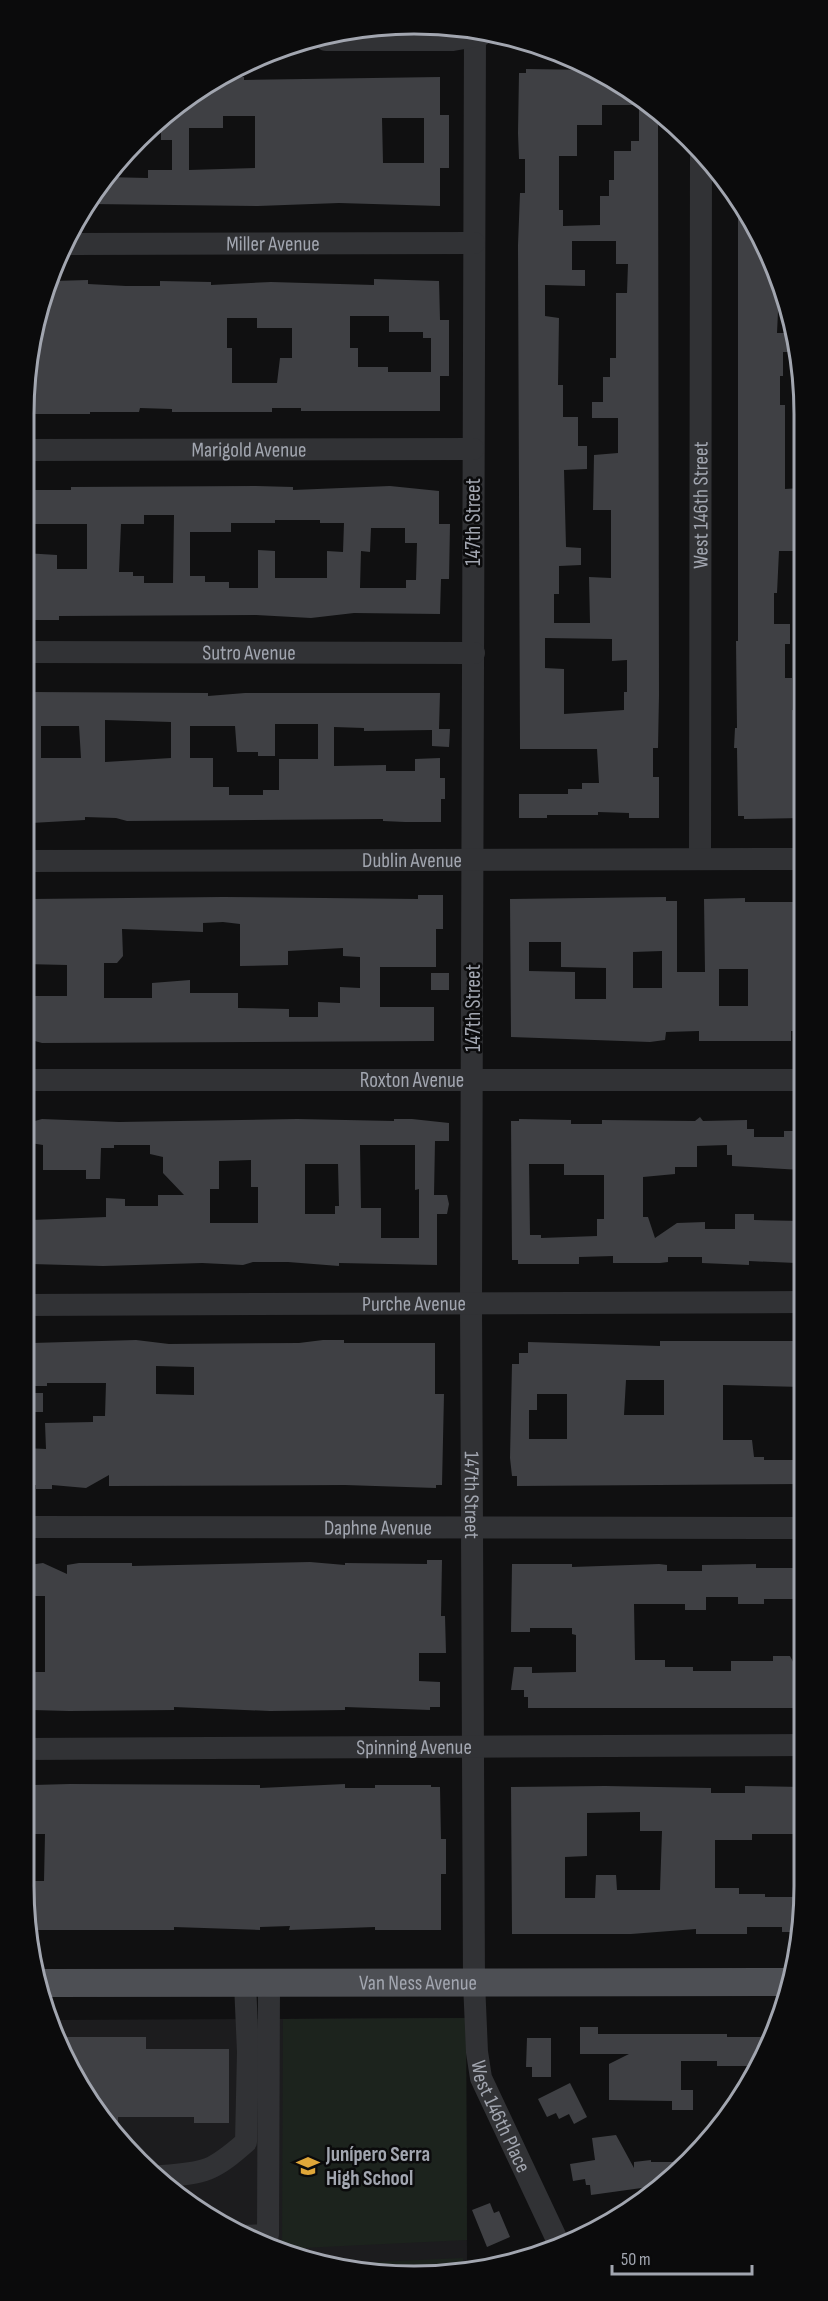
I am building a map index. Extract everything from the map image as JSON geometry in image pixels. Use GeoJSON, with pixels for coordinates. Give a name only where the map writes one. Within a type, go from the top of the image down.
{"type":"FeatureCollection","features":[{"type":"Feature","properties":{"kind":"main road","name":"Van Ness Avenue"},"geometry":{"type":"LineString","coordinates":[[47,1983],[782,1982]]}},
{"type":"Feature","properties":{"kind":"street"},"geometry":{"type":"LineString","coordinates":[[352,40],[453,40],[463,38]]}},
{"type":"Feature","properties":{"kind":"street","name":"147th Street"},"geometry":{"type":"LineString","coordinates":[[474,1982],[471,1303],[474,652],[472,449],[477,40]]}},
{"type":"Feature","properties":{"kind":"street","name":"West 146th Street"},"geometry":{"type":"LineString","coordinates":[[700,859],[701,166]]}},
{"type":"Feature","properties":{"kind":"street","name":"Miller Avenue"},"geometry":{"type":"LineString","coordinates":[[75,244],[474,243]]}},
{"type":"Feature","properties":{"kind":"street","name":"Marigold Avenue"},"geometry":{"type":"LineString","coordinates":[[34,450],[472,449]]}},
{"type":"Feature","properties":{"kind":"street","name":"Sutro Avenue"},"geometry":{"type":"LineString","coordinates":[[34,652],[474,652]]}},
{"type":"Feature","properties":{"kind":"street","name":"Dublin Avenue"},"geometry":{"type":"LineString","coordinates":[[34,861],[794,859]]}},
{"type":"Feature","properties":{"kind":"street","name":"Roxton Avenue"},"geometry":{"type":"LineString","coordinates":[[34,1080],[794,1080]]}},
{"type":"Feature","properties":{"kind":"street","name":"Purche Avenue"},"geometry":{"type":"LineString","coordinates":[[34,1305],[794,1302]]}},
{"type":"Feature","properties":{"kind":"street","name":"Daphne Avenue"},"geometry":{"type":"LineString","coordinates":[[34,1527],[794,1528]]}},
{"type":"Feature","properties":{"kind":"street","name":"Spinning Avenue"},"geometry":{"type":"LineString","coordinates":[[34,1749],[794,1744]]}},
{"type":"Feature","properties":{"kind":"street","name":"West 146th Place"},"geometry":{"type":"LineString","coordinates":[[474,1982],[477,2052],[481,2078],[559,2238]]}},
{"type":"Feature","properties":{"kind":"street"},"geometry":{"type":"LineString","coordinates":[[168,2176],[200,2173],[220,2164],[246,2142],[248,2052],[257,1983]]}},
{"type":"Feature","properties":{"kind":"street"},"geometry":{"type":"LineString","coordinates":[[257,1983],[268,2235],[263,2235]]}},
{"type":"Feature","properties":{"kind":"shaded area","name":"Junípero Serra High School"},"geometry":{"type":"Polygon","coordinates":[[[466,2018],[467,2263],[439,2266],[389,2266],[340,2259],[316,2254],[269,2238],[224,2216],[183,2188],[129,2137],[98,2098],[85,2077],[59,2020],[466,2018]]]}},
{"type":"Feature","properties":{"kind":"shaded area"},"geometry":{"type":"Polygon","coordinates":[[[466,2018],[467,2240],[299,2248],[282,2243],[283,2019],[466,2018]]]}},
{"type":"Feature","properties":{"kind":"shaded area"},"geometry":{"type":"Polygon","coordinates":[[[463,2258],[463,2263],[439,2266],[389,2266],[362,2263],[463,2258]]]}},
{"type":"Feature","properties":{"kind":"building"},"geometry":{"type":"Polygon","coordinates":[[[526,69],[573,70],[604,85],[634,105],[602,105],[602,125],[577,125],[577,156],[559,156],[559,210],[563,210],[563,226],[600,225],[600,196],[609,196],[609,180],[614,180],[614,151],[631,151],[631,141],[639,141],[639,108],[658,124],[659,695],[658,748],[653,748],[653,777],[659,777],[659,818],[629,818],[629,813],[598,812],[598,815],[547,815],[547,818],[519,818],[519,794],[568,794],[568,789],[582,789],[582,783],[599,783],[597,749],[520,749],[518,245],[520,193],[525,193],[525,159],[519,159],[519,73],[526,73],[526,69]],[[572,241],[572,270],[585,270],[585,286],[545,285],[545,316],[559,318],[558,385],[563,385],[563,417],[578,417],[578,446],[587,446],[587,469],[564,470],[566,547],[581,548],[581,565],[559,566],[559,594],[554,594],[554,623],[590,623],[589,577],[611,578],[611,510],[593,510],[594,455],[618,453],[618,418],[592,418],[592,402],[603,402],[603,377],[610,377],[610,358],[616,358],[616,293],[627,293],[628,264],[616,264],[616,241],[572,241]],[[545,638],[545,668],[564,669],[564,714],[624,710],[624,692],[627,692],[627,660],[612,661],[612,639],[545,638]]]}},
{"type":"Feature","properties":{"kind":"building"},"geometry":{"type":"Polygon","coordinates":[[[240,77],[244,77],[244,80],[440,77],[440,115],[449,115],[449,168],[440,168],[440,206],[339,203],[258,206],[97,204],[118,177],[148,178],[148,170],[172,170],[172,140],[161,140],[161,132],[183,113],[203,98],[240,77]],[[223,116],[223,128],[189,128],[189,170],[255,168],[255,116],[223,116]],[[382,118],[383,163],[424,163],[424,118],[382,118]]]}},
{"type":"Feature","properties":{"kind":"building"},"geometry":{"type":"Polygon","coordinates":[[[738,216],[765,269],[778,308],[777,333],[785,333],[788,352],[783,352],[780,405],[785,405],[785,489],[794,488],[794,551],[779,551],[777,593],[774,593],[774,624],[790,624],[790,644],[785,644],[785,678],[792,678],[794,818],[744,819],[744,816],[738,816],[737,748],[734,748],[735,728],[737,728],[736,641],[738,641],[738,216]]]}},
{"type":"Feature","properties":{"kind":"building"},"geometry":{"type":"Polygon","coordinates":[[[374,279],[439,281],[440,320],[449,320],[449,376],[440,376],[440,411],[301,411],[301,408],[272,408],[272,412],[172,412],[172,409],[140,408],[139,412],[34,414],[42,340],[59,281],[88,280],[88,284],[126,286],[160,286],[160,281],[211,282],[211,285],[271,282],[374,285],[374,279]],[[350,316],[350,348],[358,348],[358,367],[388,367],[388,372],[431,372],[431,338],[423,338],[423,332],[389,332],[389,316],[350,316]],[[227,318],[227,348],[232,348],[232,383],[277,383],[280,358],[292,358],[292,328],[257,328],[257,318],[227,318]]]}},
{"type":"Feature","properties":{"kind":"building"},"geometry":{"type":"Polygon","coordinates":[[[256,486],[293,487],[293,490],[390,486],[439,491],[439,524],[450,524],[449,579],[441,579],[440,614],[354,613],[311,618],[256,615],[59,616],[59,620],[34,620],[34,554],[57,555],[57,569],[87,569],[87,524],[34,524],[34,490],[71,490],[71,487],[256,486]],[[144,515],[144,524],[121,524],[119,572],[133,572],[133,576],[144,576],[144,583],[173,583],[174,515],[144,515]],[[275,520],[275,523],[231,523],[231,532],[190,532],[190,576],[205,576],[205,582],[229,582],[229,588],[258,588],[258,550],[275,551],[275,578],[327,578],[327,551],[343,552],[344,523],[320,523],[320,520],[275,520]],[[371,528],[370,552],[361,551],[360,588],[406,588],[406,580],[416,580],[417,543],[405,543],[405,528],[371,528]]]}},
{"type":"Feature","properties":{"kind":"building"},"geometry":{"type":"Polygon","coordinates":[[[34,692],[208,693],[208,696],[245,693],[440,693],[439,729],[450,729],[449,747],[432,746],[432,730],[364,731],[364,728],[334,727],[334,766],[386,765],[386,771],[415,771],[415,759],[440,758],[440,778],[445,778],[445,799],[441,799],[441,822],[383,821],[383,819],[127,821],[116,818],[85,817],[85,820],[34,823],[34,692]],[[105,720],[105,762],[171,758],[171,722],[105,720]],[[275,724],[275,756],[258,756],[258,752],[237,752],[235,726],[190,726],[190,758],[213,758],[213,787],[229,787],[229,795],[263,795],[263,790],[279,790],[279,759],[318,759],[318,724],[275,724]],[[41,726],[41,758],[81,758],[79,726],[41,726]]]}},
{"type":"Feature","properties":{"kind":"building"},"geometry":{"type":"Polygon","coordinates":[[[418,895],[443,895],[443,929],[436,929],[436,967],[380,967],[380,1007],[434,1007],[434,1041],[42,1043],[34,1041],[34,996],[67,996],[67,965],[34,964],[34,899],[223,897],[418,899],[418,895]],[[203,923],[203,932],[122,929],[123,956],[117,963],[104,963],[104,998],[152,998],[152,983],[190,980],[190,993],[238,993],[238,1008],[289,1009],[289,1017],[318,1017],[318,1002],[340,1003],[340,987],[360,988],[360,957],[343,956],[343,948],[288,951],[288,965],[240,966],[240,924],[203,923]]]}},
{"type":"Feature","properties":{"kind":"building"},"geometry":{"type":"Polygon","coordinates":[[[666,897],[666,901],[677,901],[677,972],[705,972],[704,899],[745,898],[745,902],[794,902],[794,1031],[791,1031],[791,1041],[699,1041],[699,1031],[666,1032],[665,1040],[650,1042],[511,1037],[510,899],[666,897]],[[529,942],[529,971],[575,972],[575,999],[606,999],[606,968],[561,967],[561,942],[529,942]],[[662,951],[633,952],[633,988],[662,988],[662,951]],[[719,969],[719,1006],[748,1006],[748,969],[719,969]]]}},
{"type":"Feature","properties":{"kind":"building"},"geometry":{"type":"Polygon","coordinates":[[[431,973],[449,973],[449,990],[431,990],[431,973]]]}},
{"type":"Feature","properties":{"kind":"building"},"geometry":{"type":"Polygon","coordinates":[[[700,1117],[703,1121],[747,1120],[747,1129],[754,1129],[754,1137],[784,1137],[784,1131],[794,1131],[794,1170],[732,1166],[732,1155],[727,1155],[727,1145],[697,1146],[697,1167],[675,1167],[675,1174],[643,1177],[643,1217],[648,1217],[655,1238],[677,1223],[705,1222],[705,1229],[735,1229],[735,1214],[754,1214],[754,1220],[794,1221],[794,1263],[749,1261],[749,1265],[702,1263],[702,1257],[668,1257],[668,1262],[660,1263],[613,1263],[613,1256],[579,1257],[579,1264],[518,1264],[518,1260],[512,1260],[511,1121],[519,1121],[519,1119],[571,1120],[571,1124],[602,1124],[602,1120],[695,1121],[700,1117]],[[529,1164],[530,1235],[541,1235],[541,1238],[597,1236],[597,1219],[604,1219],[604,1175],[564,1175],[564,1164],[529,1164]]]}},
{"type":"Feature","properties":{"kind":"building"},"geometry":{"type":"Polygon","coordinates":[[[42,1119],[119,1122],[297,1119],[394,1121],[394,1119],[412,1119],[449,1123],[449,1141],[435,1141],[434,1195],[447,1195],[449,1204],[447,1214],[437,1214],[437,1265],[339,1263],[339,1266],[288,1262],[253,1262],[243,1265],[202,1263],[103,1266],[34,1264],[34,1220],[106,1217],[106,1198],[125,1199],[125,1206],[158,1206],[158,1195],[184,1195],[163,1173],[163,1157],[150,1154],[150,1145],[114,1145],[114,1148],[101,1148],[100,1179],[86,1179],[86,1170],[43,1170],[43,1145],[34,1144],[34,1121],[42,1119]],[[360,1145],[361,1208],[381,1208],[381,1238],[419,1238],[419,1189],[415,1190],[415,1145],[360,1145]],[[251,1160],[219,1161],[219,1189],[210,1189],[210,1223],[258,1223],[258,1187],[251,1187],[251,1160]],[[305,1164],[305,1214],[335,1214],[335,1206],[339,1206],[338,1164],[305,1164]]]}},
{"type":"Feature","properties":{"kind":"building"},"geometry":{"type":"Polygon","coordinates":[[[136,1340],[169,1344],[299,1343],[344,1340],[344,1343],[435,1343],[435,1394],[444,1394],[442,1485],[436,1485],[436,1488],[345,1485],[109,1486],[109,1475],[86,1488],[52,1485],[52,1489],[36,1489],[34,1485],[34,1448],[46,1449],[45,1423],[93,1422],[93,1416],[105,1416],[106,1383],[47,1383],[47,1386],[34,1386],[34,1343],[136,1340]],[[156,1366],[156,1394],[194,1395],[194,1367],[156,1366]]]}},
{"type":"Feature","properties":{"kind":"building"},"geometry":{"type":"Polygon","coordinates":[[[660,1341],[793,1341],[794,1387],[723,1385],[723,1440],[752,1440],[754,1457],[764,1457],[764,1460],[794,1460],[794,1484],[517,1486],[517,1476],[512,1476],[510,1458],[512,1364],[519,1364],[519,1353],[528,1353],[528,1342],[660,1346],[660,1341]],[[626,1380],[624,1415],[664,1415],[664,1380],[626,1380]],[[537,1394],[537,1410],[529,1410],[529,1439],[567,1439],[567,1394],[537,1394]]]}},
{"type":"Feature","properties":{"kind":"building"},"geometry":{"type":"Polygon","coordinates":[[[34,1393],[43,1393],[43,1412],[34,1412],[34,1393]]]}},
{"type":"Feature","properties":{"kind":"building"},"geometry":{"type":"Polygon","coordinates":[[[427,1560],[442,1560],[441,1616],[445,1616],[446,1653],[419,1653],[419,1681],[440,1682],[440,1707],[430,1707],[430,1710],[345,1707],[345,1710],[270,1711],[174,1707],[174,1710],[34,1710],[34,1672],[45,1672],[45,1596],[34,1596],[34,1564],[43,1563],[67,1574],[67,1565],[79,1563],[132,1563],[132,1566],[310,1562],[345,1565],[345,1563],[427,1564],[427,1560]]]}},
{"type":"Feature","properties":{"kind":"building"},"geometry":{"type":"Polygon","coordinates":[[[512,1564],[572,1564],[572,1567],[659,1564],[667,1565],[667,1571],[702,1571],[702,1565],[756,1564],[756,1568],[794,1568],[794,1599],[764,1599],[764,1604],[738,1604],[738,1597],[706,1597],[706,1610],[685,1610],[685,1604],[634,1604],[635,1660],[665,1660],[665,1667],[693,1667],[693,1671],[731,1671],[731,1661],[773,1661],[773,1656],[790,1656],[794,1664],[794,1708],[528,1708],[528,1697],[524,1697],[524,1690],[511,1690],[514,1667],[532,1667],[532,1673],[576,1672],[576,1635],[572,1634],[572,1628],[530,1628],[530,1632],[511,1632],[512,1564]]]}},
{"type":"Feature","properties":{"kind":"building"},"geometry":{"type":"Polygon","coordinates":[[[345,1784],[345,1788],[375,1788],[375,1785],[440,1787],[441,1839],[446,1839],[446,1874],[441,1874],[441,1930],[375,1930],[375,1927],[289,1930],[290,1926],[260,1927],[260,1930],[174,1927],[174,1930],[37,1930],[34,1881],[44,1881],[45,1834],[34,1834],[34,1785],[260,1785],[260,1788],[345,1784]]]}},
{"type":"Feature","properties":{"kind":"building"},"geometry":{"type":"Polygon","coordinates":[[[745,1786],[794,1787],[794,1834],[752,1834],[752,1840],[715,1840],[715,1888],[739,1888],[739,1894],[765,1894],[765,1897],[794,1897],[791,1932],[782,1932],[782,1927],[747,1927],[747,1934],[696,1934],[696,1929],[631,1934],[512,1934],[511,1787],[711,1788],[711,1793],[745,1793],[745,1786]],[[640,1812],[587,1813],[587,1856],[565,1857],[565,1898],[595,1898],[596,1875],[616,1875],[617,1890],[660,1890],[662,1831],[640,1831],[640,1812]]]}},
{"type":"Feature","properties":{"kind":"building"},"geometry":{"type":"Polygon","coordinates":[[[580,2027],[598,2027],[598,2034],[727,2034],[727,2037],[763,2037],[748,2066],[717,2066],[717,2061],[681,2061],[681,2090],[693,2090],[693,2110],[672,2110],[672,2101],[609,2100],[609,2064],[629,2054],[580,2054],[580,2027]]]}},
{"type":"Feature","properties":{"kind":"building"},"geometry":{"type":"Polygon","coordinates":[[[65,2037],[146,2037],[146,2049],[229,2049],[229,2123],[194,2123],[194,2117],[118,2117],[118,2124],[85,2077],[65,2037]]]}},
{"type":"Feature","properties":{"kind":"building"},"geometry":{"type":"Polygon","coordinates":[[[527,2038],[551,2038],[551,2077],[532,2077],[532,2067],[526,2067],[527,2038]]]}},
{"type":"Feature","properties":{"kind":"building"},"geometry":{"type":"Polygon","coordinates":[[[570,2083],[587,2117],[574,2124],[569,2114],[559,2119],[556,2113],[547,2117],[538,2099],[570,2083]]]}},
{"type":"Feature","properties":{"kind":"building"},"geometry":{"type":"Polygon","coordinates":[[[616,2135],[634,2168],[634,2162],[651,2160],[651,2162],[675,2162],[646,2187],[591,2195],[590,2185],[586,2185],[585,2179],[573,2181],[570,2164],[595,2160],[592,2138],[616,2135]]]}},
{"type":"Feature","properties":{"kind":"building"},"geometry":{"type":"Polygon","coordinates":[[[490,2203],[494,2213],[499,2211],[510,2237],[487,2247],[472,2210],[490,2203]]]}},
{"type":"Feature","properties":{"kind":"place","name":"Junípero Serra High School"},"geometry":{"type":"Point","coordinates":[308,2166]}}]}
